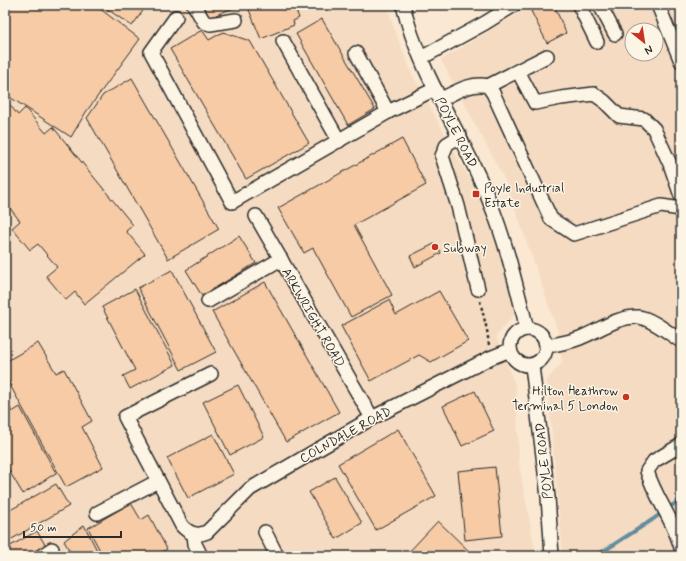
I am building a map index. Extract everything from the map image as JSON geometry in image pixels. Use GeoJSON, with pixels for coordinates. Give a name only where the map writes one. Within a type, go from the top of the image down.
{"type":"FeatureCollection","features":[{"type":"Feature","properties":{"kind":"street"},"geometry":{"type":"LineString","coordinates":[[194,5],[204,22],[210,24],[236,20]]}},
{"type":"Feature","properties":{"kind":"street","name":"POYLE ROAD"},"geometry":{"type":"LineString","coordinates":[[403,5],[421,58],[460,136],[489,200],[499,229],[527,329]]}},
{"type":"Feature","properties":{"kind":"street"},"geometry":{"type":"LineString","coordinates":[[421,58],[485,23],[514,5]]}},
{"type":"Feature","properties":{"kind":"street"},"geometry":{"type":"LineString","coordinates":[[579,5],[597,42]]}},
{"type":"Feature","properties":{"kind":"street"},"geometry":{"type":"LineString","coordinates":[[600,5],[615,34]]}},
{"type":"Feature","properties":{"kind":"street"},"geometry":{"type":"LineString","coordinates":[[658,5],[681,61]]}},
{"type":"Feature","properties":{"kind":"street"},"geometry":{"type":"LineString","coordinates":[[176,17],[151,52],[232,202],[388,112],[438,94],[479,84],[488,86],[547,56]]}},
{"type":"Feature","properties":{"kind":"street"},"geometry":{"type":"LineString","coordinates":[[283,41],[339,141]]}},
{"type":"Feature","properties":{"kind":"street"},"geometry":{"type":"LineString","coordinates":[[356,53],[388,112]]}},
{"type":"Feature","properties":{"kind":"street"},"geometry":{"type":"LineString","coordinates":[[518,71],[535,103],[594,94],[604,101],[619,116],[644,119],[654,129],[680,190]]}},
{"type":"Feature","properties":{"kind":"street"},"geometry":{"type":"LineString","coordinates":[[488,86],[493,93],[552,219],[574,234],[661,206],[681,209]]}},
{"type":"Feature","properties":{"kind":"street"},"geometry":{"type":"LineString","coordinates":[[460,136],[447,144],[442,156],[458,206],[478,289]]}},
{"type":"Feature","properties":{"kind":"street","name":"ARKWRIGHT ROAD"},"geometry":{"type":"LineString","coordinates":[[256,216],[372,418]]}},
{"type":"Feature","properties":{"kind":"street"},"geometry":{"type":"LineString","coordinates":[[208,301],[281,259]]}},
{"type":"Feature","properties":{"kind":"street"},"geometry":{"type":"LineString","coordinates":[[547,346],[579,338],[608,325],[625,319],[638,317],[650,320],[681,341]]}},
{"type":"Feature","properties":{"kind":"street"},"geometry":{"type":"LineString","coordinates":[[527,329],[539,332],[544,337],[547,346],[546,354],[540,362],[532,366],[521,365],[512,357],[510,350],[511,341],[518,332],[527,329]]}},
{"type":"Feature","properties":{"kind":"street","name":"COLNDALE ROAD"},"geometry":{"type":"LineString","coordinates":[[194,534],[201,535],[207,532],[250,489],[372,418],[490,358],[510,350]]}},
{"type":"Feature","properties":{"kind":"street","name":"POYLE ROAD"},"geometry":{"type":"LineString","coordinates":[[532,366],[547,489],[552,556]]}},
{"type":"Feature","properties":{"kind":"street"},"geometry":{"type":"LineString","coordinates":[[201,556],[195,544],[194,534],[188,532],[182,526],[125,417],[211,374]]}},
{"type":"Feature","properties":{"kind":"street"},"geometry":{"type":"LineString","coordinates":[[680,540],[671,520],[650,483],[647,471],[654,461],[681,445]]}},
{"type":"Feature","properties":{"kind":"street"},"geometry":{"type":"LineString","coordinates":[[97,513],[158,481]]}},
{"type":"Feature","properties":{"kind":"street"},"geometry":{"type":"LineString","coordinates":[[265,532],[277,556]]}},
{"type":"Feature","properties":{"kind":"path"},"geometry":{"type":"LineString","coordinates":[[478,289],[487,330],[490,358]]}},
{"type":"Feature","properties":{"kind":"shaded area"},"geometry":{"type":"Polygon","coordinates":[[[5,5],[387,5],[393,26],[412,74],[485,207],[505,270],[514,315],[496,336],[516,387],[519,464],[536,556],[5,556],[5,5]]]}},
{"type":"Feature","properties":{"kind":"shaded area"},"geometry":{"type":"Polygon","coordinates":[[[532,5],[681,5],[681,556],[563,556],[547,380],[562,363],[558,332],[506,182],[441,60],[532,5]]]}},
{"type":"Feature","properties":{"kind":"building"},"geometry":{"type":"Polygon","coordinates":[[[5,5],[95,5],[140,39],[86,112],[71,137],[5,94],[5,5]]]}},
{"type":"Feature","properties":{"kind":"building"},"geometry":{"type":"Polygon","coordinates":[[[101,5],[147,5],[132,26],[101,5]]]}},
{"type":"Feature","properties":{"kind":"building"},"geometry":{"type":"Polygon","coordinates":[[[204,5],[240,5],[209,18],[204,5]]]}},
{"type":"Feature","properties":{"kind":"building"},"geometry":{"type":"Polygon","coordinates":[[[247,5],[294,5],[299,18],[293,21],[294,25],[261,39],[247,5]]]}},
{"type":"Feature","properties":{"kind":"building"},"geometry":{"type":"Polygon","coordinates":[[[543,5],[554,5],[566,33],[547,43],[531,11],[543,5]]]}},
{"type":"Feature","properties":{"kind":"building"},"geometry":{"type":"Polygon","coordinates":[[[322,19],[375,109],[348,125],[296,34],[322,19]]]}},
{"type":"Feature","properties":{"kind":"building"},"geometry":{"type":"Polygon","coordinates":[[[202,30],[209,40],[223,32],[250,41],[309,143],[246,179],[170,49],[202,30]]]}},
{"type":"Feature","properties":{"kind":"building"},"geometry":{"type":"Polygon","coordinates":[[[132,78],[219,229],[168,259],[87,118],[103,95],[132,78]]]}},
{"type":"Feature","properties":{"kind":"building"},"geometry":{"type":"Polygon","coordinates":[[[5,99],[18,115],[25,108],[46,133],[53,127],[133,225],[126,231],[145,254],[84,304],[75,292],[66,300],[46,276],[57,267],[38,244],[30,250],[12,228],[20,221],[5,202],[5,99]]]}},
{"type":"Feature","properties":{"kind":"building"},"geometry":{"type":"Polygon","coordinates":[[[402,139],[426,185],[354,225],[392,295],[351,317],[313,248],[304,253],[278,208],[402,139]]]}},
{"type":"Feature","properties":{"kind":"building"},"geometry":{"type":"Polygon","coordinates":[[[239,236],[256,263],[202,296],[186,270],[239,236]]]}},
{"type":"Feature","properties":{"kind":"building"},"geometry":{"type":"Polygon","coordinates":[[[436,243],[441,253],[415,267],[410,256],[436,243]]]}},
{"type":"Feature","properties":{"kind":"building"},"geometry":{"type":"Polygon","coordinates":[[[172,270],[216,352],[181,370],[138,288],[172,270]]]}},
{"type":"Feature","properties":{"kind":"building"},"geometry":{"type":"Polygon","coordinates":[[[265,282],[339,412],[286,442],[212,312],[265,282]]]}},
{"type":"Feature","properties":{"kind":"building"},"geometry":{"type":"Polygon","coordinates":[[[135,289],[175,365],[130,389],[123,376],[135,370],[102,307],[135,289]]]}},
{"type":"Feature","properties":{"kind":"building"},"geometry":{"type":"Polygon","coordinates":[[[439,291],[468,341],[431,362],[419,355],[371,381],[341,326],[389,300],[396,315],[439,291]]]}},
{"type":"Feature","properties":{"kind":"building"},"geometry":{"type":"Polygon","coordinates":[[[38,343],[56,373],[64,369],[92,421],[82,427],[103,467],[66,487],[5,376],[5,362],[38,343]]]}},
{"type":"Feature","properties":{"kind":"building"},"geometry":{"type":"Polygon","coordinates":[[[238,385],[264,437],[230,455],[203,402],[238,385]]]}},
{"type":"Feature","properties":{"kind":"building"},"geometry":{"type":"Polygon","coordinates":[[[475,391],[494,431],[462,446],[443,406],[475,391]]]}},
{"type":"Feature","properties":{"kind":"building"},"geometry":{"type":"Polygon","coordinates":[[[5,398],[12,412],[20,407],[56,473],[23,494],[8,469],[5,470],[5,398]]]}},
{"type":"Feature","properties":{"kind":"building"},"geometry":{"type":"Polygon","coordinates":[[[398,429],[436,496],[376,530],[338,464],[398,429]]]}},
{"type":"Feature","properties":{"kind":"building"},"geometry":{"type":"Polygon","coordinates":[[[213,434],[234,474],[188,498],[167,458],[213,434]]]}},
{"type":"Feature","properties":{"kind":"building"},"geometry":{"type":"Polygon","coordinates":[[[495,467],[502,536],[465,540],[458,471],[495,467]]]}},
{"type":"Feature","properties":{"kind":"building"},"geometry":{"type":"Polygon","coordinates":[[[335,477],[362,523],[336,539],[309,492],[335,477]]]}},
{"type":"Feature","properties":{"kind":"building"},"geometry":{"type":"Polygon","coordinates":[[[56,484],[69,506],[5,543],[5,513],[56,484]]]}},
{"type":"Feature","properties":{"kind":"building"},"geometry":{"type":"Polygon","coordinates":[[[131,503],[141,520],[149,515],[167,549],[155,556],[103,556],[88,528],[131,503]]]}},
{"type":"Feature","properties":{"kind":"building"},"geometry":{"type":"Polygon","coordinates":[[[438,521],[474,556],[405,556],[438,521]]]}},
{"type":"Feature","properties":{"kind":"building"},"geometry":{"type":"Polygon","coordinates":[[[84,525],[100,556],[71,556],[72,555],[64,541],[84,525]]]}},
{"type":"Feature","properties":{"kind":"building"},"geometry":{"type":"Polygon","coordinates":[[[37,531],[47,548],[33,556],[5,556],[5,549],[37,531]]]}},
{"type":"Feature","properties":{"kind":"waterway"},"geometry":{"type":"LineString","coordinates":[[596,556],[652,520],[681,499]]}},
{"type":"Feature","properties":{"kind":"place","name":"Poyle Industrial Estate"},"geometry":{"type":"Point","coordinates":[476,194]}},
{"type":"Feature","properties":{"kind":"place","name":"Subway"},"geometry":{"type":"Point","coordinates":[435,247]}},
{"type":"Feature","properties":{"kind":"place","name":"Hilton Heathrow Terminal 5 London"},"geometry":{"type":"Point","coordinates":[626,397]}}]}
